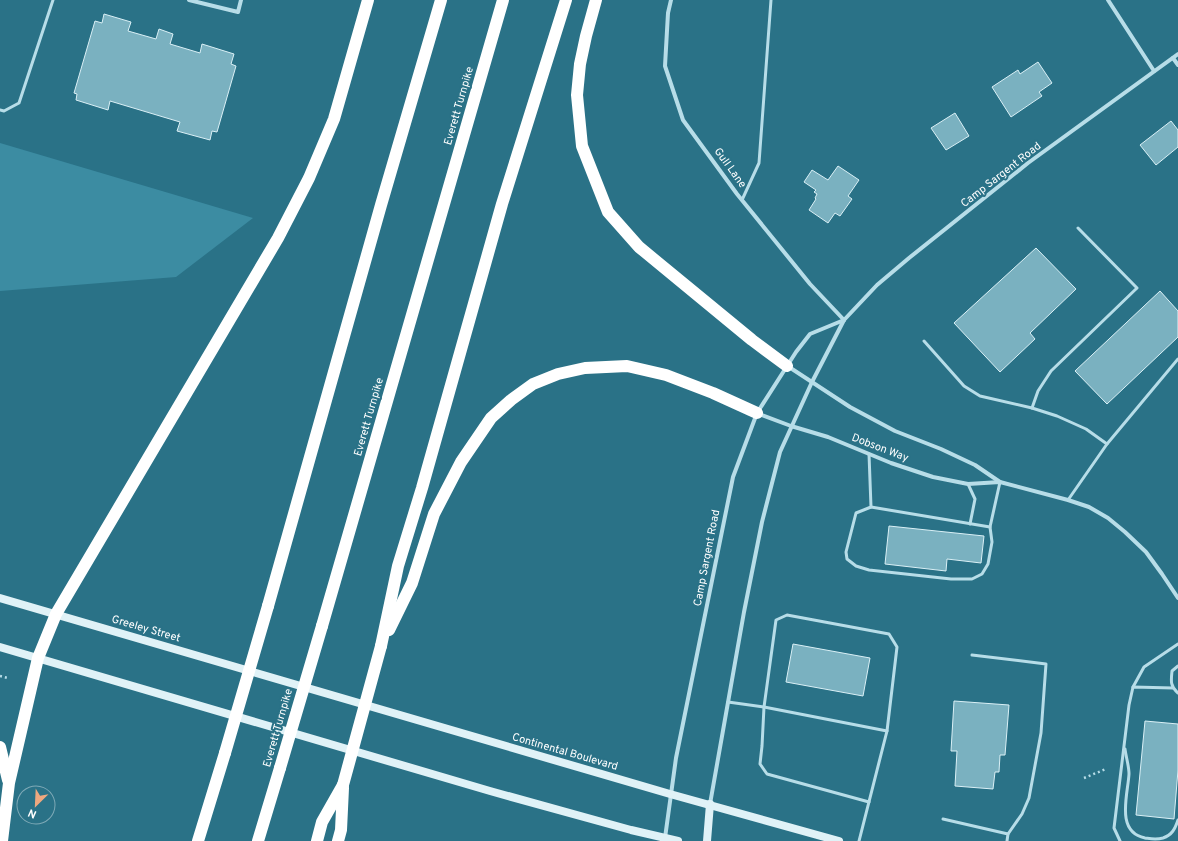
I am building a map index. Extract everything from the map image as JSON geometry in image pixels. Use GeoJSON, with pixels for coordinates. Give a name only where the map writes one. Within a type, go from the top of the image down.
{"type":"FeatureCollection","features":[{"type":"Feature","properties":{"kind":"highway"},"geometry":{"type":"LineString","coordinates":[[2,841],[9,783],[38,658],[56,614],[278,238],[309,178],[334,119],[368,0]]}},
{"type":"Feature","properties":{"kind":"highway"},"geometry":{"type":"LineString","coordinates":[[198,841],[268,606],[378,212],[441,0]]}},
{"type":"Feature","properties":{"kind":"highway","name":"Everett Turnpike"},"geometry":{"type":"LineString","coordinates":[[258,841],[322,626],[503,0]]}},
{"type":"Feature","properties":{"kind":"highway"},"geometry":{"type":"LineString","coordinates":[[338,841],[341,830],[343,785],[381,646],[398,566],[422,488],[502,204],[566,0]]}},
{"type":"Feature","properties":{"kind":"highway"},"geometry":{"type":"LineString","coordinates":[[596,0],[580,64],[576,95],[582,146],[608,212],[639,248],[752,340],[787,366]]}},
{"type":"Feature","properties":{"kind":"highway"},"geometry":{"type":"LineString","coordinates":[[381,646],[412,583],[434,514],[461,462],[491,418],[511,400],[533,384],[558,374],[585,368],[627,366],[666,375],[713,393],[757,413]]}},
{"type":"Feature","properties":{"kind":"highway"},"geometry":{"type":"LineString","coordinates":[[0,747],[9,783]]}},
{"type":"Feature","properties":{"kind":"highway"},"geometry":{"type":"LineString","coordinates":[[316,841],[322,822],[343,785]]}},
{"type":"Feature","properties":{"kind":"main road","name":"Greeley Street"},"geometry":{"type":"LineString","coordinates":[[0,598],[286,682]]}},
{"type":"Feature","properties":{"kind":"main road"},"geometry":{"type":"LineString","coordinates":[[0,647],[490,791],[665,840],[678,841]]}},
{"type":"Feature","properties":{"kind":"main road","name":"Continental Boulevard"},"geometry":{"type":"LineString","coordinates":[[286,682],[670,794],[839,841]]}},
{"type":"Feature","properties":{"kind":"main road"},"geometry":{"type":"LineString","coordinates":[[707,841],[710,804]]}},
{"type":"Feature","properties":{"kind":"street"},"geometry":{"type":"LineString","coordinates":[[189,0],[238,12],[241,0]]}},
{"type":"Feature","properties":{"kind":"street","name":"Gull Lane"},"geometry":{"type":"LineString","coordinates":[[671,0],[668,13],[665,66],[683,120],[742,200],[810,284],[844,320]]}},
{"type":"Feature","properties":{"kind":"street"},"geometry":{"type":"LineString","coordinates":[[1108,0],[1154,71]]}},
{"type":"Feature","properties":{"kind":"street","name":"Camp Sargent Road"},"geometry":{"type":"LineString","coordinates":[[710,804],[762,522],[780,452],[812,382],[844,320],[877,285],[908,258],[1028,163],[1178,54]]}},
{"type":"Feature","properties":{"kind":"street"},"geometry":{"type":"LineString","coordinates":[[1172,58],[1178,65]]}},
{"type":"Feature","properties":{"kind":"street","name":"Camp Sargent Road"},"geometry":{"type":"LineString","coordinates":[[665,840],[670,794],[678,750],[733,477],[757,413],[787,366],[810,334],[844,320]]}},
{"type":"Feature","properties":{"kind":"street","name":"Dobson Way"},"geometry":{"type":"LineString","coordinates":[[787,366],[850,407],[895,431],[941,449],[975,465],[1000,482]]}},
{"type":"Feature","properties":{"kind":"street","name":"Dobson Way"},"geometry":{"type":"LineString","coordinates":[[757,413],[791,426],[828,437],[869,454],[933,477],[968,484],[1000,482],[1089,507],[1108,518],[1146,552],[1178,598]]}},
{"type":"Feature","properties":{"kind":"lane"},"geometry":{"type":"LineString","coordinates":[[0,110],[4,111],[19,103],[53,0]]}},
{"type":"Feature","properties":{"kind":"lane"},"geometry":{"type":"LineString","coordinates":[[742,200],[759,163],[771,0]]}},
{"type":"Feature","properties":{"kind":"lane"},"geometry":{"type":"LineString","coordinates":[[1032,408],[1038,391],[1052,371],[1137,288],[1078,228]]}},
{"type":"Feature","properties":{"kind":"lane"},"geometry":{"type":"LineString","coordinates":[[924,341],[964,386],[980,396],[1032,408],[1057,416],[1086,429],[1107,444]]}},
{"type":"Feature","properties":{"kind":"lane"},"geometry":{"type":"LineString","coordinates":[[1068,500],[1107,444],[1178,359]]}},
{"type":"Feature","properties":{"kind":"lane"},"geometry":{"type":"LineString","coordinates":[[869,454],[872,507]]}},
{"type":"Feature","properties":{"kind":"lane"},"geometry":{"type":"LineString","coordinates":[[990,527],[872,507],[856,513],[846,552],[847,559],[856,566],[869,570],[951,579],[972,579],[982,574],[988,564],[992,542],[990,527],[1000,482]]}},
{"type":"Feature","properties":{"kind":"lane"},"geometry":{"type":"LineString","coordinates":[[968,484],[975,499],[970,524]]}},
{"type":"Feature","properties":{"kind":"lane"},"geometry":{"type":"LineString","coordinates":[[859,841],[870,802],[887,731],[897,647],[889,634],[787,615],[776,620],[764,707],[760,764],[767,774],[870,802]]}},
{"type":"Feature","properties":{"kind":"lane"},"geometry":{"type":"LineString","coordinates":[[1120,841],[1114,828],[1128,705],[1133,687],[1144,667],[1178,644]]}},
{"type":"Feature","properties":{"kind":"lane"},"geometry":{"type":"LineString","coordinates":[[972,655],[1046,664],[1041,733],[1029,798],[1022,814],[1008,834],[1007,841]]}},
{"type":"Feature","properties":{"kind":"lane"},"geometry":{"type":"LineString","coordinates":[[1178,666],[1172,671],[1171,681],[1173,688],[1178,693]]}},
{"type":"Feature","properties":{"kind":"lane"},"geometry":{"type":"LineString","coordinates":[[1133,687],[1173,688]]}},
{"type":"Feature","properties":{"kind":"lane"},"geometry":{"type":"LineString","coordinates":[[728,702],[764,707],[887,731]]}},
{"type":"Feature","properties":{"kind":"lane"},"geometry":{"type":"LineString","coordinates":[[1124,746],[1129,772],[1125,816],[1129,829],[1139,837],[1157,840],[1169,836],[1176,828],[1178,820]]}},
{"type":"Feature","properties":{"kind":"lane"},"geometry":{"type":"LineString","coordinates":[[944,819],[1008,834]]}},
{"type":"Feature","properties":{"kind":"path"},"geometry":{"type":"LineString","coordinates":[[0,676],[8,678]]}},
{"type":"Feature","properties":{"kind":"path"},"geometry":{"type":"LineString","coordinates":[[1084,778],[1106,769]]}},
{"type":"Feature","properties":{"kind":"shaded area"},"geometry":{"type":"Polygon","coordinates":[[[0,143],[253,218],[176,277],[0,291],[0,143]]]}},
{"type":"Feature","properties":{"kind":"building"},"geometry":{"type":"Polygon","coordinates":[[[104,14],[131,22],[128,31],[156,39],[159,29],[173,34],[170,44],[200,53],[202,44],[234,54],[231,64],[236,66],[217,132],[212,131],[210,140],[177,131],[180,122],[110,101],[108,110],[76,100],[77,94],[74,93],[95,21],[102,23],[104,14]]]}},
{"type":"Feature","properties":{"kind":"building"},"geometry":{"type":"Polygon","coordinates":[[[1038,62],[1052,83],[1039,92],[1042,96],[1011,117],[992,87],[1018,70],[1020,74],[1038,62]]]}},
{"type":"Feature","properties":{"kind":"building"},"geometry":{"type":"Polygon","coordinates":[[[955,113],[969,136],[946,150],[931,128],[955,113]]]}},
{"type":"Feature","properties":{"kind":"building"},"geometry":{"type":"Polygon","coordinates":[[[1171,121],[1178,130],[1178,147],[1156,165],[1140,145],[1171,121]]]}},
{"type":"Feature","properties":{"kind":"building"},"geometry":{"type":"Polygon","coordinates":[[[838,166],[859,180],[848,196],[852,199],[840,216],[835,213],[828,223],[809,210],[816,199],[817,194],[814,192],[816,190],[804,182],[812,170],[828,180],[838,166]]]}},
{"type":"Feature","properties":{"kind":"building"},"geometry":{"type":"Polygon","coordinates":[[[1036,248],[1076,289],[1030,333],[1035,339],[1000,372],[954,323],[1036,248]]]}},
{"type":"Feature","properties":{"kind":"building"},"geometry":{"type":"Polygon","coordinates":[[[1160,291],[1178,311],[1178,337],[1107,404],[1075,371],[1160,291]]]}},
{"type":"Feature","properties":{"kind":"building"},"geometry":{"type":"Polygon","coordinates":[[[889,526],[984,536],[981,563],[947,559],[946,571],[885,564],[889,526]]]}},
{"type":"Feature","properties":{"kind":"building"},"geometry":{"type":"Polygon","coordinates":[[[793,644],[870,658],[863,696],[786,682],[793,644]]]}},
{"type":"Feature","properties":{"kind":"building"},"geometry":{"type":"Polygon","coordinates":[[[954,701],[1009,705],[1005,755],[1000,755],[999,772],[995,772],[993,789],[955,786],[957,751],[951,751],[954,701]]]}},
{"type":"Feature","properties":{"kind":"building"},"geometry":{"type":"Polygon","coordinates":[[[1145,721],[1178,724],[1178,770],[1174,819],[1136,815],[1145,721]]]}}]}
